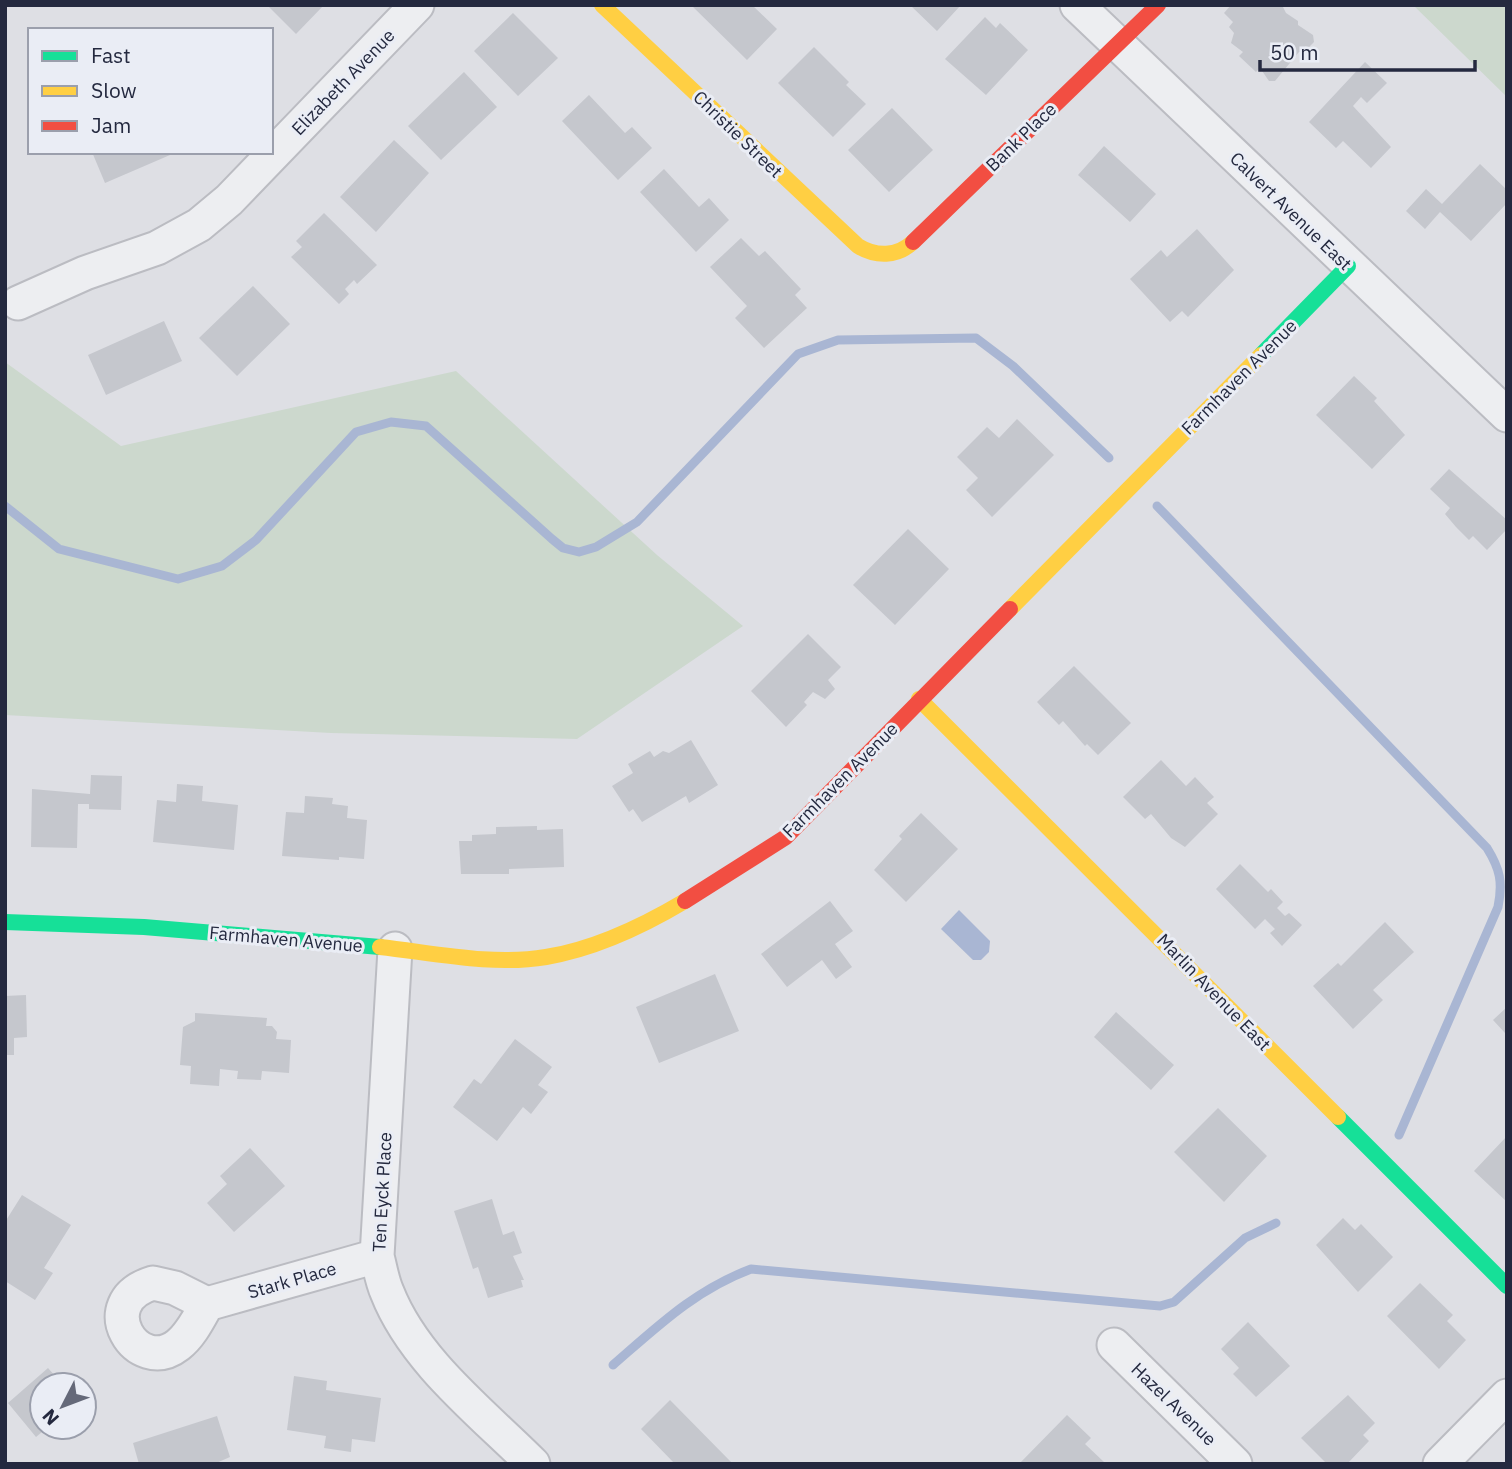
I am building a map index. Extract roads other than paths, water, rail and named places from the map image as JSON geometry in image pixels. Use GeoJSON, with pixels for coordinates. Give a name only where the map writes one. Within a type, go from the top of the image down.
{"type":"FeatureCollection","features":[{"type":"Feature","properties":{"kind":"street","name":"Elizabeth Avenue"},"geometry":{"type":"LineString","coordinates":[[18,303],[85,273],[157,248],[199,225],[229,200],[417,5]]}},
{"type":"Feature","properties":{"kind":"street","name":"Christie Street"},"geometry":{"type":"LineString","coordinates":[[602,5],[851,241],[865,253],[878,256]]}},
{"type":"Feature","properties":{"kind":"street","name":"Calvert Avenue East"},"geometry":{"type":"LineString","coordinates":[[1077,5],[1348,267],[1507,415]]}},
{"type":"Feature","properties":{"kind":"street","name":"Bank Place"},"geometry":{"type":"LineString","coordinates":[[878,256],[906,248],[1158,5]]}},
{"type":"Feature","properties":{"kind":"street","name":"Farmhaven Avenue"},"geometry":{"type":"LineString","coordinates":[[5,922],[113,923],[495,959],[564,953],[667,912],[729,877],[786,837],[919,699],[1348,267]]}},
{"type":"Feature","properties":{"kind":"street","name":"Marlin Avenue East"},"geometry":{"type":"LineString","coordinates":[[919,699],[1507,1286]]}},
{"type":"Feature","properties":{"kind":"street","name":"Ten Eyck Place"},"geometry":{"type":"LineString","coordinates":[[395,949],[377,1256],[387,1292],[406,1328],[431,1361],[533,1464]]}},
{"type":"Feature","properties":{"kind":"street","name":"Stark Place"},"geometry":{"type":"LineString","coordinates":[[207,1304],[377,1256]]}},
{"type":"Feature","properties":{"kind":"street","name":"Hazel Avenue"},"geometry":{"type":"LineString","coordinates":[[1114,1345],[1235,1464]]}},
{"type":"Feature","properties":{"kind":"street"},"geometry":{"type":"LineString","coordinates":[[1440,1464],[1507,1396]]}},
{"type":"Feature","properties":{"kind":"water"},"geometry":{"type":"Polygon","coordinates":[[[959,910],[990,941],[989,952],[981,960],[973,960],[941,929],[959,910]]]}},
{"type":"Feature","properties":{"kind":"waterway"},"geometry":{"type":"LineString","coordinates":[[5,506],[59,549],[178,579],[222,566],[256,540],[356,432],[391,422],[426,426],[552,539],[563,548],[579,552],[596,547],[637,522],[798,354],[838,340],[976,338],[1013,366],[1109,458]]}},
{"type":"Feature","properties":{"kind":"waterway"},"geometry":{"type":"LineString","coordinates":[[1157,506],[1487,848],[1498,869],[1498,907],[1399,1135]]}},
{"type":"Feature","properties":{"kind":"waterway"},"geometry":{"type":"LineString","coordinates":[[613,1365],[695,1298],[751,1269],[1160,1306],[1174,1302],[1245,1238],[1276,1223]]}}]}
